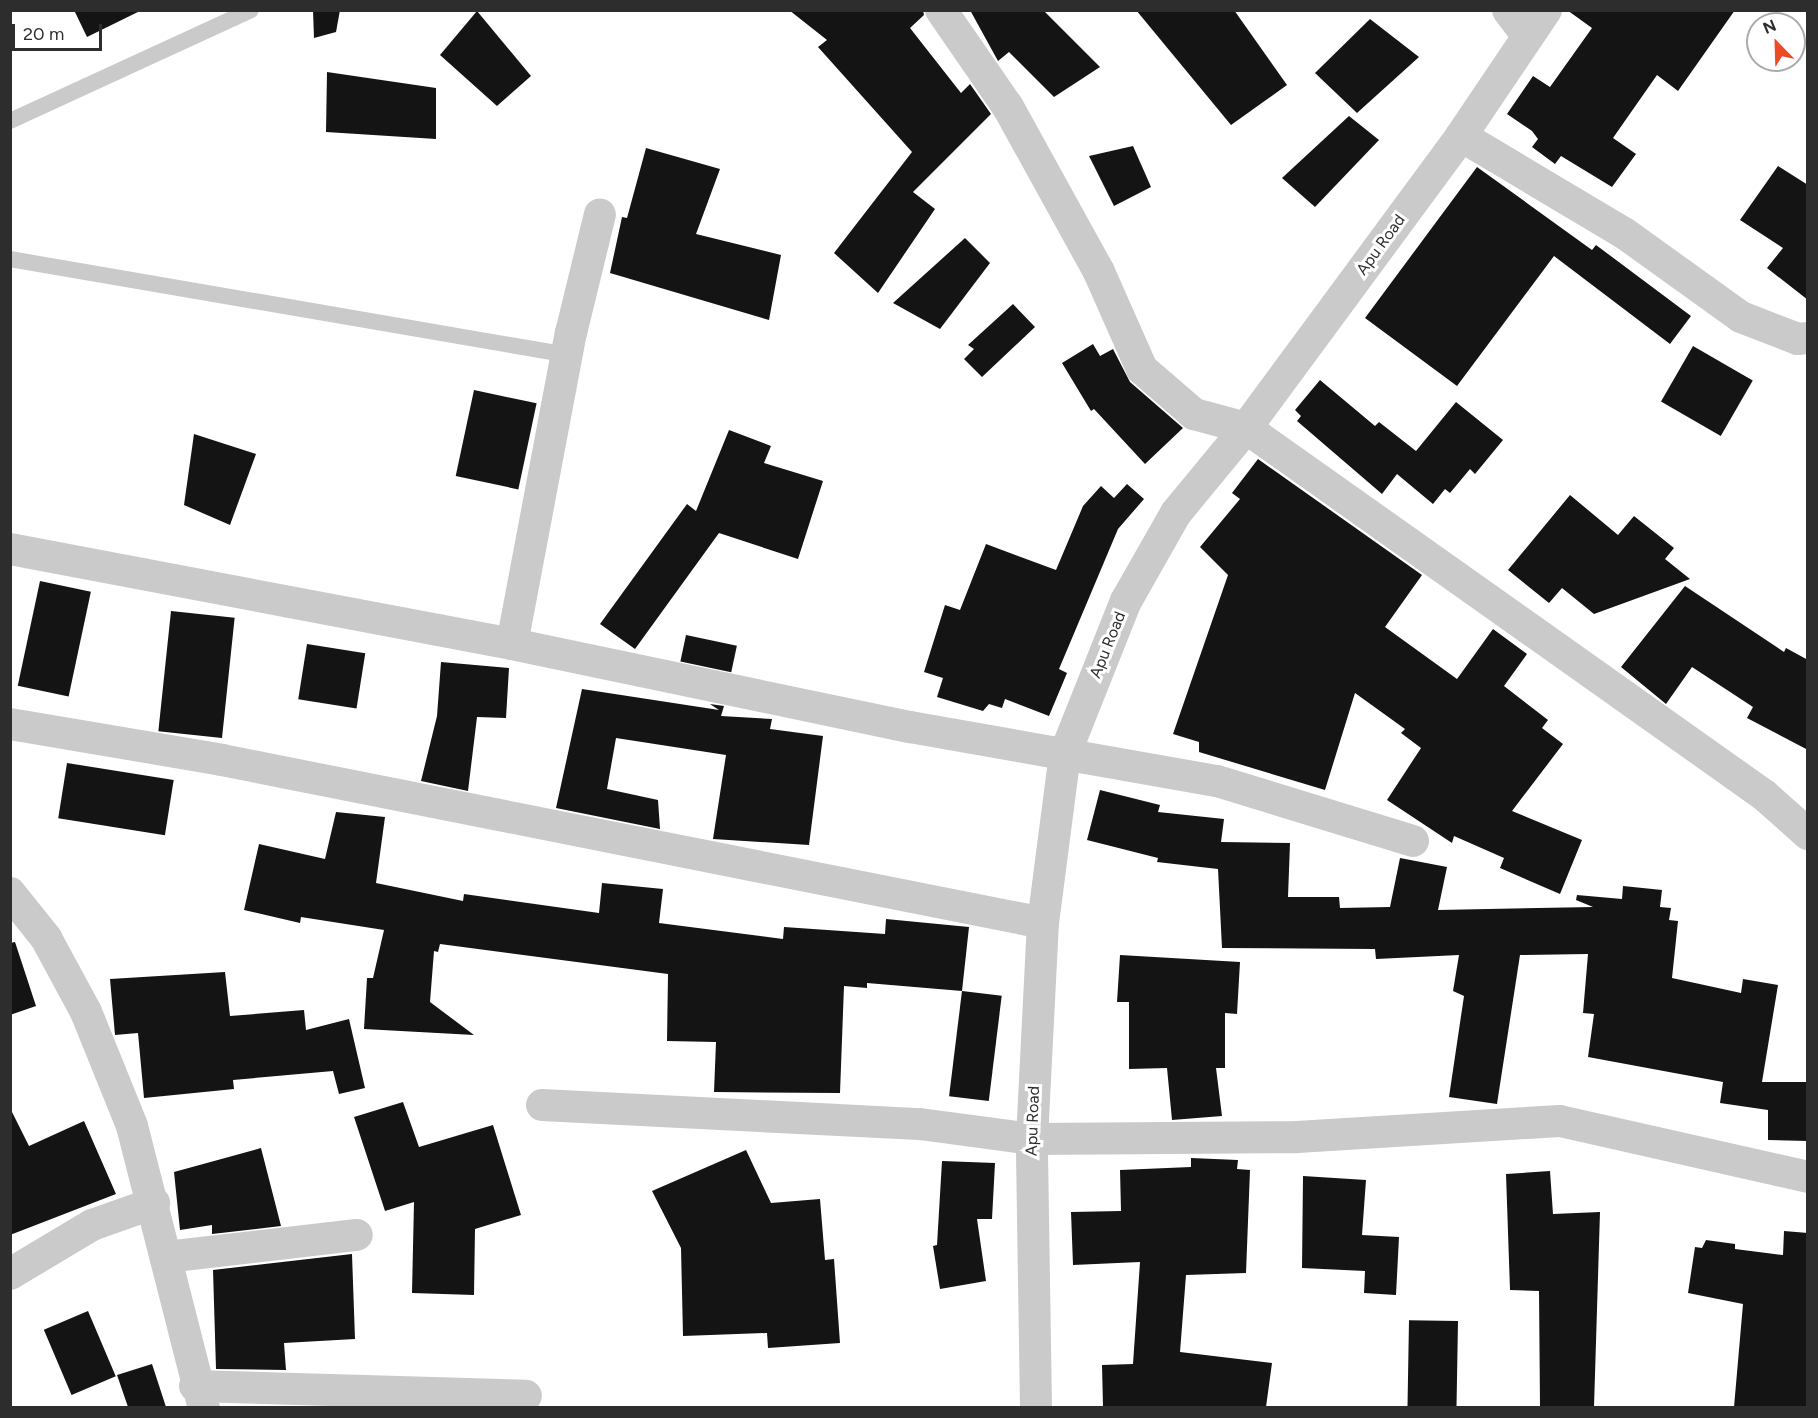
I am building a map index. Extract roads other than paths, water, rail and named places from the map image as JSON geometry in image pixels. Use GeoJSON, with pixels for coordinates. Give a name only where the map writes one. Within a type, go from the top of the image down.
{"type":"FeatureCollection","features":[{"type":"Feature","properties":{"kind":"street"},"geometry":{"type":"LineString","coordinates":[[941,10],[1008,107],[1099,272],[1142,369],[1194,414],[1246,428],[1764,795],[1808,834]]}},
{"type":"Feature","properties":{"kind":"street","name":"Apu Road"},"geometry":{"type":"LineString","coordinates":[[1036,1407],[1032,1139],[1043,923],[1065,754],[1126,601],[1176,513],[1246,428],[1461,136],[1527,18]]}},
{"type":"Feature","properties":{"kind":"street"},"geometry":{"type":"LineString","coordinates":[[1461,136],[1624,233],[1741,316],[1798,339],[1808,338]]}},
{"type":"Feature","properties":{"kind":"street"},"geometry":{"type":"LineString","coordinates":[[512,644],[568,354],[600,214]]}},
{"type":"Feature","properties":{"kind":"street"},"geometry":{"type":"LineString","coordinates":[[10,549],[512,644],[748,694],[1217,781],[1413,842]]}},
{"type":"Feature","properties":{"kind":"street"},"geometry":{"type":"LineString","coordinates":[[10,724],[222,760],[1043,923]]}},
{"type":"Feature","properties":{"kind":"street"},"geometry":{"type":"LineString","coordinates":[[10,893],[46,938],[86,1012],[132,1126],[154,1203],[200,1397],[526,1396]]}},
{"type":"Feature","properties":{"kind":"street"},"geometry":{"type":"LineString","coordinates":[[542,1105],[920,1124],[1032,1139],[1297,1137],[1560,1121],[1808,1177]]}},
{"type":"Feature","properties":{"kind":"street"},"geometry":{"type":"LineString","coordinates":[[10,1274],[92,1225],[154,1203]]}},
{"type":"Feature","properties":{"kind":"street"},"geometry":{"type":"LineString","coordinates":[[166,1257],[357,1235]]}},
{"type":"Feature","properties":{"kind":"lane"},"geometry":{"type":"LineString","coordinates":[[10,121],[251,10]]}},
{"type":"Feature","properties":{"kind":"lane"},"geometry":{"type":"LineString","coordinates":[[10,259],[568,354]]}}]}
